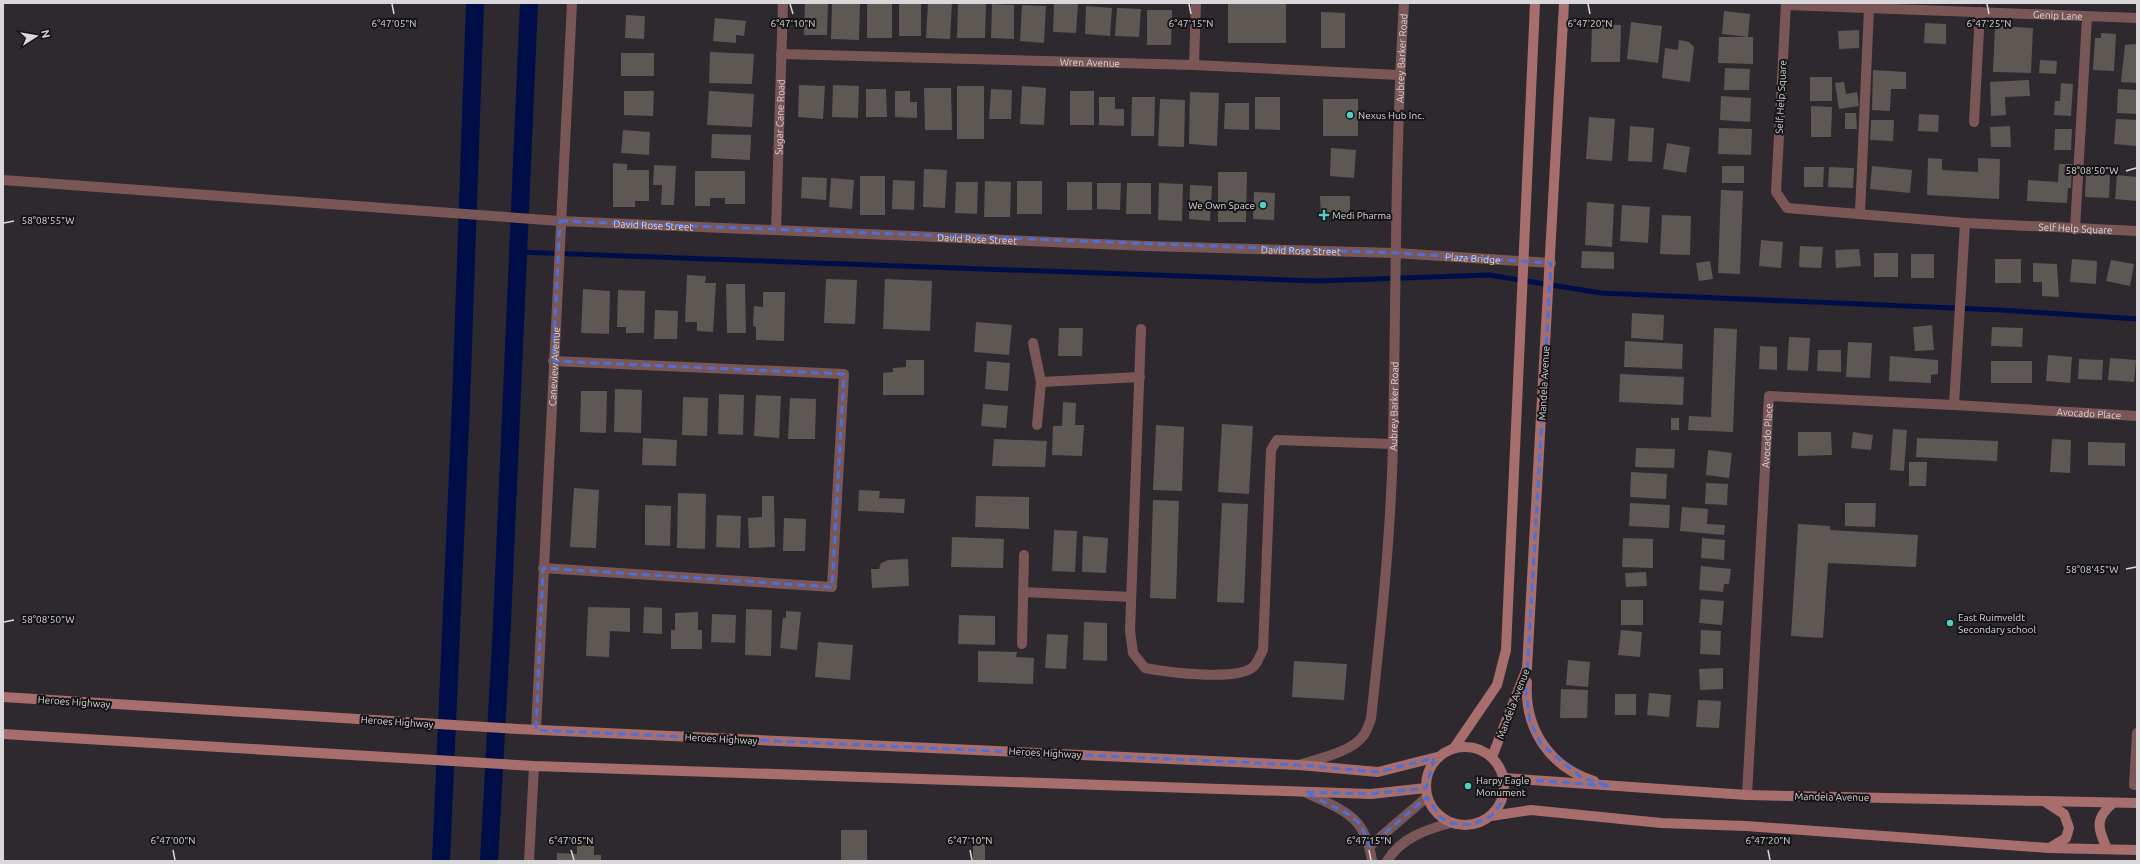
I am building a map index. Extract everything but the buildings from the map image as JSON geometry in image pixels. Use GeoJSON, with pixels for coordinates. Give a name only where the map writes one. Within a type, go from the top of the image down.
{"type":"FeatureCollection","features":[{"type":"Feature","properties":{"kind":"main road"},"geometry":{"type":"LineString","coordinates":[[1454,748],[1497,685],[1506,650],[1535,3]]}},
{"type":"Feature","properties":{"kind":"main road","name":"Mandela Avenue"},"geometry":{"type":"LineString","coordinates":[[1492,757],[1527,668],[1551,263],[1564,3]]}},
{"type":"Feature","properties":{"kind":"main road"},"geometry":{"type":"LineString","coordinates":[[1527,668],[1526,693],[1530,721],[1541,744],[1558,761],[1582,778],[1610,786]]}},
{"type":"Feature","properties":{"kind":"main road","name":"Heroes Highway"},"geometry":{"type":"LineString","coordinates":[[3,697],[536,730],[1299,765],[1378,772],[1437,757]]}},
{"type":"Feature","properties":{"kind":"main road"},"geometry":{"type":"LineString","coordinates":[[3,734],[534,766],[1371,794],[1426,793]]}},
{"type":"Feature","properties":{"kind":"main road"},"geometry":{"type":"LineString","coordinates":[[1468,746],[1474,748],[1492,757],[1500,767],[1504,778],[1504,792],[1500,805],[1491,816],[1482,822],[1472,825],[1450,823],[1436,812],[1426,793],[1426,777],[1430,766],[1437,757],[1454,748],[1468,746]]}},
{"type":"Feature","properties":{"kind":"main road","name":"Mandela Avenue"},"geometry":{"type":"LineString","coordinates":[[1504,778],[1747,795],[2137,803]]}},
{"type":"Feature","properties":{"kind":"main road"},"geometry":{"type":"LineString","coordinates":[[2045,802],[2064,814],[2070,828],[2066,838],[2050,848]]}},
{"type":"Feature","properties":{"kind":"main road"},"geometry":{"type":"LineString","coordinates":[[2106,849],[2100,834],[2100,822],[2102,812],[2113,803]]}},
{"type":"Feature","properties":{"kind":"main road"},"geometry":{"type":"LineString","coordinates":[[1491,816],[1531,810],[1661,823],[1746,826],[2050,848],[2137,850]]}},
{"type":"Feature","properties":{"kind":"street","name":"Caneview Avenue"},"geometry":{"type":"LineString","coordinates":[[536,730],[558,221],[572,3]]}},
{"type":"Feature","properties":{"kind":"street","name":"Sugar Cane Road"},"geometry":{"type":"LineString","coordinates":[[776,230],[783,3]]}},
{"type":"Feature","properties":{"kind":"street"},"geometry":{"type":"LineString","coordinates":[[1194,65],[1196,3]]}},
{"type":"Feature","properties":{"kind":"street","name":"Aubrey Barker Road"},"geometry":{"type":"LineString","coordinates":[[1299,765],[1336,754],[1352,746],[1363,736],[1371,719],[1384,601],[1393,444],[1394,253],[1399,75],[1404,3]]}},
{"type":"Feature","properties":{"kind":"street"},"geometry":{"type":"LineString","coordinates":[[2020,3],[2020,14]]}},
{"type":"Feature","properties":{"kind":"street","name":"Genip Lane"},"geometry":{"type":"LineString","coordinates":[[1786,4],[1870,8],[1937,7],[1980,12],[2137,18]]}},
{"type":"Feature","properties":{"kind":"street","name":"Self Help Square"},"geometry":{"type":"LineString","coordinates":[[1786,4],[1776,192],[1787,208],[1965,223],[2137,231]]}},
{"type":"Feature","properties":{"kind":"street"},"geometry":{"type":"LineString","coordinates":[[1860,213],[1870,8]]}},
{"type":"Feature","properties":{"kind":"street"},"geometry":{"type":"LineString","coordinates":[[1974,122],[1980,12]]}},
{"type":"Feature","properties":{"kind":"street"},"geometry":{"type":"LineString","coordinates":[[2075,229],[2087,16]]}},
{"type":"Feature","properties":{"kind":"street","name":"Wren Avenue"},"geometry":{"type":"LineString","coordinates":[[781,54],[1194,65],[1399,75]]}},
{"type":"Feature","properties":{"kind":"street","name":"David Rose Street"},"geometry":{"type":"LineString","coordinates":[[3,180],[558,221],[1147,246],[1394,253]]}},
{"type":"Feature","properties":{"kind":"street"},"geometry":{"type":"LineString","coordinates":[[1954,405],[1965,223]]}},
{"type":"Feature","properties":{"kind":"street","name":"Plaza Bridge"},"geometry":{"type":"LineString","coordinates":[[1394,253],[1551,263]]}},
{"type":"Feature","properties":{"kind":"street"},"geometry":{"type":"LineString","coordinates":[[1141,329],[1130,631],[1133,653],[1145,668],[1165,672],[1235,675],[1253,667],[1263,650],[1271,450],[1277,440],[1393,444]]}},
{"type":"Feature","properties":{"kind":"street"},"geometry":{"type":"LineString","coordinates":[[1033,343],[1040,382],[1037,425]]}},
{"type":"Feature","properties":{"kind":"street"},"geometry":{"type":"LineString","coordinates":[[543,568],[832,587],[844,374],[553,361]]}},
{"type":"Feature","properties":{"kind":"street"},"geometry":{"type":"LineString","coordinates":[[1040,382],[1140,377]]}},
{"type":"Feature","properties":{"kind":"street","name":"Avocado Place"},"geometry":{"type":"LineString","coordinates":[[1747,795],[1769,396],[2137,416]]}},
{"type":"Feature","properties":{"kind":"street"},"geometry":{"type":"LineString","coordinates":[[1022,644],[1024,555]]}},
{"type":"Feature","properties":{"kind":"street"},"geometry":{"type":"LineString","coordinates":[[1023,592],[1131,597]]}},
{"type":"Feature","properties":{"kind":"street"},"geometry":{"type":"LineString","coordinates":[[2135,785],[2137,733]]}},
{"type":"Feature","properties":{"kind":"street"},"geometry":{"type":"LineString","coordinates":[[529,861],[534,766]]}},
{"type":"Feature","properties":{"kind":"street"},"geometry":{"type":"LineString","coordinates":[[1305,792],[1350,815],[1361,825],[1370,846],[1372,861]]}},
{"type":"Feature","properties":{"kind":"street"},"geometry":{"type":"LineString","coordinates":[[1370,846],[1426,793]]}},
{"type":"Feature","properties":{"kind":"street"},"geometry":{"type":"LineString","coordinates":[[1387,861],[1391,854],[1403,843],[1421,831],[1450,823]]}},
{"type":"Feature","properties":{"kind":"highlighted area"},"geometry":{"type":"Polygon","coordinates":[[[560,221],[1395,253],[1551,263],[1526,693],[1530,721],[1541,744],[1582,778],[1610,786],[1504,778],[1500,805],[1491,816],[1472,825],[1450,823],[1440,817],[1427,797],[1370,846],[1361,825],[1350,815],[1305,792],[1371,794],[1426,788],[1434,758],[1378,772],[1299,765],[536,730],[543,568],[832,587],[844,374],[553,361],[560,221]]]}},
{"type":"Feature","properties":{"kind":"waterway"},"geometry":{"type":"LineString","coordinates":[[441,861],[461,403],[475,3]]}},
{"type":"Feature","properties":{"kind":"waterway"},"geometry":{"type":"LineString","coordinates":[[489,861],[502,623],[529,3]]}},
{"type":"Feature","properties":{"kind":"waterway"},"geometry":{"type":"LineString","coordinates":[[517,252],[1317,281],[1489,275],[1601,293],[2000,310],[2137,319]]}},
{"type":"Feature","properties":{"kind":"place","name":"Nexus Hub Inc."},"geometry":{"type":"Point","coordinates":[1350,115]}},
{"type":"Feature","properties":{"kind":"place","name":"We Own Space"},"geometry":{"type":"Point","coordinates":[1263,205]}},
{"type":"Feature","properties":{"kind":"place","name":"Medi Pharma"},"geometry":{"type":"Point","coordinates":[1324,215]}},
{"type":"Feature","properties":{"kind":"place","name":"East Ruimveldt Secondary school"},"geometry":{"type":"Point","coordinates":[1950,623]}},
{"type":"Feature","properties":{"kind":"place","name":"Harpy Eagle Monument"},"geometry":{"type":"Point","coordinates":[1468,786]}}]}
